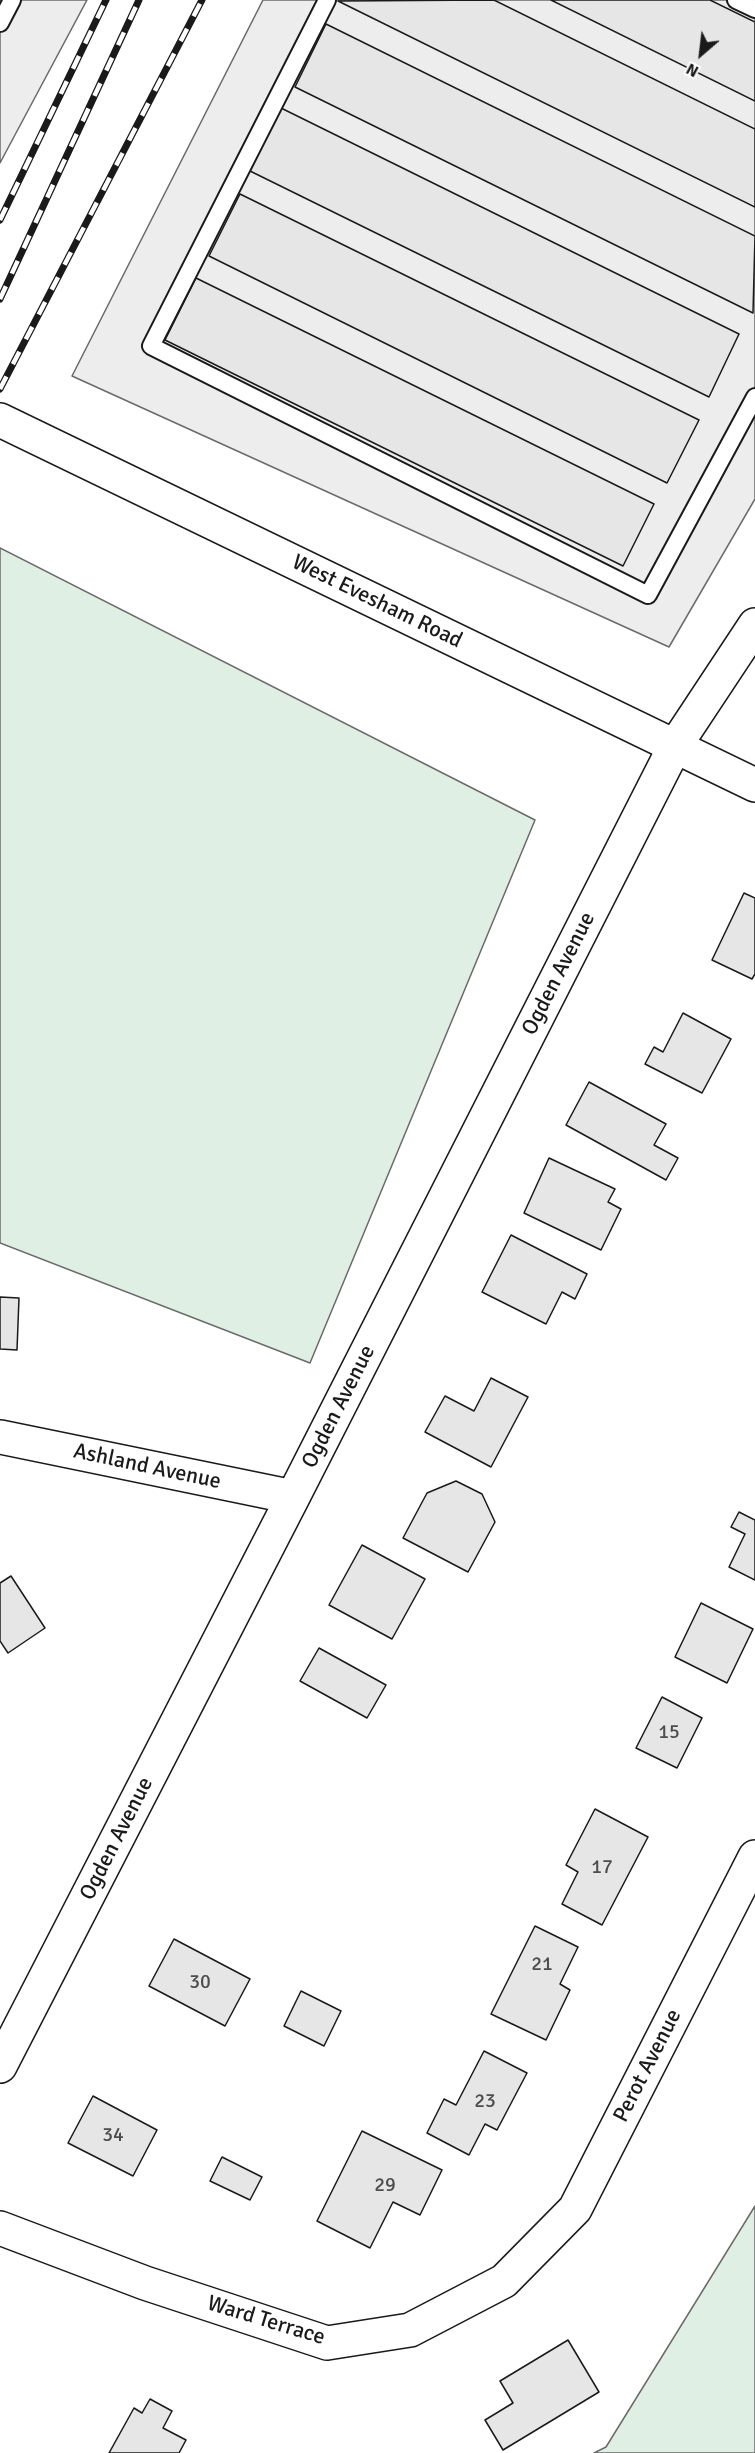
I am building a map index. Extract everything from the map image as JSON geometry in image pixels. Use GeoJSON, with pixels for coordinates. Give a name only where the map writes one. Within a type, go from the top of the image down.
{"type":"FeatureCollection","features":[{"type":"Feature","properties":{"kind":"street","name":"West Evesham Road"},"geometry":{"type":"LineString","coordinates":[[0,420],[755,784]]}},
{"type":"Feature","properties":{"kind":"street","name":"Ogden Avenue"},"geometry":{"type":"LineString","coordinates":[[0,2066],[293,1497],[675,746],[755,625]]}},
{"type":"Feature","properties":{"kind":"street","name":"Ashland Avenue"},"geometry":{"type":"LineString","coordinates":[[0,1437],[293,1497]]}},
{"type":"Feature","properties":{"kind":"street","name":"Perot Avenue"},"geometry":{"type":"LineString","coordinates":[[524,2261],[575,2209],[755,1857]]}},
{"type":"Feature","properties":{"kind":"street","name":"Ward Terrace"},"geometry":{"type":"LineString","coordinates":[[0,2228],[145,2283],[327,2343],[410,2330],[504,2281],[524,2261]]}},
{"type":"Feature","properties":{"kind":"lane"},"geometry":{"type":"LineString","coordinates":[[0,23],[12,0]]}},
{"type":"Feature","properties":{"kind":"lane"},"geometry":{"type":"LineString","coordinates":[[327,0],[151,346],[648,595],[755,397]]}},
{"type":"Feature","properties":{"kind":"lane"},"geometry":{"type":"LineString","coordinates":[[736,0],[755,9]]}},
{"type":"Feature","properties":{"kind":"green space"},"geometry":{"type":"Polygon","coordinates":[[[0,548],[535,820],[310,1363],[0,1243],[0,548]]]}},
{"type":"Feature","properties":{"kind":"green space"},"geometry":{"type":"Polygon","coordinates":[[[755,2206],[755,2453],[594,2453],[606,2447],[755,2206]]]}},
{"type":"Feature","properties":{"kind":"shaded area"},"geometry":{"type":"Polygon","coordinates":[[[0,0],[87,0],[0,163],[0,0]]]}},
{"type":"Feature","properties":{"kind":"shaded area"},"geometry":{"type":"Polygon","coordinates":[[[263,0],[755,0],[755,499],[669,647],[72,376],[263,0]]]}},
{"type":"Feature","properties":{"kind":"building"},"geometry":{"type":"Polygon","coordinates":[[[494,0],[755,129],[755,207],[338,1],[494,0]]]}},
{"type":"Feature","properties":{"kind":"building"},"geometry":{"type":"Polygon","coordinates":[[[551,0],[710,0],[755,22],[755,101],[551,0]]]}},
{"type":"Feature","properties":{"kind":"building"},"geometry":{"type":"Polygon","coordinates":[[[326,24],[755,236],[753,313],[295,87],[326,24]]]}},
{"type":"Feature","properties":{"kind":"building"},"geometry":{"type":"Polygon","coordinates":[[[281,108],[739,334],[709,397],[250,171],[281,108]]]}},
{"type":"Feature","properties":{"kind":"building"},"geometry":{"type":"Polygon","coordinates":[[[240,194],[699,420],[667,483],[209,256],[240,194]]]}},
{"type":"Feature","properties":{"kind":"building"},"geometry":{"type":"Polygon","coordinates":[[[196,278],[654,504],[623,566],[165,340],[196,278]]]}},
{"type":"Feature","properties":{"kind":"building"},"geometry":{"type":"Polygon","coordinates":[[[744,893],[755,898],[755,974],[752,979],[712,960],[744,893]]]}},
{"type":"Feature","properties":{"kind":"building"},"geometry":{"type":"Polygon","coordinates":[[[683,1013],[731,1039],[702,1093],[645,1064],[654,1047],[663,1052],[683,1013]]]}},
{"type":"Feature","properties":{"kind":"building"},"geometry":{"type":"Polygon","coordinates":[[[589,1082],[666,1124],[654,1145],[678,1158],[666,1180],[566,1125],[589,1082]]]}},
{"type":"Feature","properties":{"kind":"building"},"geometry":{"type":"Polygon","coordinates":[[[549,1158],[615,1189],[608,1202],[621,1209],[601,1250],[524,1213],[549,1158]]]}},
{"type":"Feature","properties":{"kind":"building"},"geometry":{"type":"Polygon","coordinates":[[[511,1235],[587,1274],[575,1299],[562,1292],[546,1324],[482,1292],[511,1235]]]}},
{"type":"Feature","properties":{"kind":"building"},"geometry":{"type":"Polygon","coordinates":[[[0,1297],[19,1298],[17,1350],[0,1349],[0,1297]]]}},
{"type":"Feature","properties":{"kind":"building"},"geometry":{"type":"Polygon","coordinates":[[[491,1378],[528,1397],[491,1467],[425,1432],[445,1396],[474,1411],[491,1378]]]}},
{"type":"Feature","properties":{"kind":"building"},"geometry":{"type":"Polygon","coordinates":[[[456,1481],[482,1494],[495,1522],[468,1572],[403,1538],[427,1493],[456,1481]]]}},
{"type":"Feature","properties":{"kind":"building"},"geometry":{"type":"Polygon","coordinates":[[[739,1512],[755,1520],[755,1580],[729,1567],[745,1534],[731,1527],[739,1512]]]}},
{"type":"Feature","properties":{"kind":"building"},"geometry":{"type":"Polygon","coordinates":[[[362,1545],[425,1579],[392,1639],[329,1605],[362,1545]]]}},
{"type":"Feature","properties":{"kind":"building"},"geometry":{"type":"Polygon","coordinates":[[[11,1576],[45,1628],[8,1653],[0,1641],[0,1583],[11,1576]]]}},
{"type":"Feature","properties":{"kind":"building"},"geometry":{"type":"Polygon","coordinates":[[[701,1603],[753,1629],[727,1683],[675,1657],[701,1603]]]}},
{"type":"Feature","properties":{"kind":"building"},"geometry":{"type":"Polygon","coordinates":[[[319,1648],[386,1685],[367,1718],[300,1681],[319,1648]]]}},
{"type":"Feature","properties":{"kind":"building"},"geometry":{"type":"Polygon","coordinates":[[[662,1697],[702,1718],[677,1768],[636,1748],[662,1697]]]}},
{"type":"Feature","properties":{"kind":"building"},"geometry":{"type":"Polygon","coordinates":[[[595,1809],[648,1837],[602,1925],[562,1904],[578,1872],[566,1865],[595,1809]]]}},
{"type":"Feature","properties":{"kind":"building"},"geometry":{"type":"Polygon","coordinates":[[[535,1926],[578,1947],[560,1984],[570,1990],[546,2040],[491,2014],[535,1926]]]}},
{"type":"Feature","properties":{"kind":"building"},"geometry":{"type":"Polygon","coordinates":[[[174,1939],[250,1979],[225,2026],[149,1986],[174,1939]]]}},
{"type":"Feature","properties":{"kind":"building"},"geometry":{"type":"Polygon","coordinates":[[[301,1991],[341,2011],[324,2046],[284,2026],[301,1991]]]}},
{"type":"Feature","properties":{"kind":"building"},"geometry":{"type":"Polygon","coordinates":[[[484,2051],[527,2073],[497,2130],[485,2124],[469,2155],[427,2133],[444,2099],[456,2105],[484,2051]]]}},
{"type":"Feature","properties":{"kind":"building"},"geometry":{"type":"Polygon","coordinates":[[[93,2096],[157,2130],[133,2176],[68,2143],[93,2096]]]}},
{"type":"Feature","properties":{"kind":"building"},"geometry":{"type":"Polygon","coordinates":[[[362,2131],[442,2170],[420,2215],[393,2202],[370,2248],[317,2221],[362,2131]]]}},
{"type":"Feature","properties":{"kind":"building"},"geometry":{"type":"Polygon","coordinates":[[[222,2157],[262,2177],[250,2200],[210,2181],[222,2157]]]}},
{"type":"Feature","properties":{"kind":"building"},"geometry":{"type":"Polygon","coordinates":[[[568,2340],[599,2392],[503,2450],[485,2420],[513,2403],[500,2381],[568,2340]]]}},
{"type":"Feature","properties":{"kind":"building"},"geometry":{"type":"Polygon","coordinates":[[[150,2399],[172,2411],[163,2428],[186,2440],[179,2453],[109,2453],[134,2408],[142,2413],[150,2399]]]}},
{"type":"Feature","properties":{"kind":"railway"},"geometry":{"type":"LineString","coordinates":[[0,220],[106,0]]}},
{"type":"Feature","properties":{"kind":"railway"},"geometry":{"type":"LineString","coordinates":[[0,299],[139,0]]}},
{"type":"Feature","properties":{"kind":"railway"},"geometry":{"type":"LineString","coordinates":[[0,389],[202,0]]}}]}
